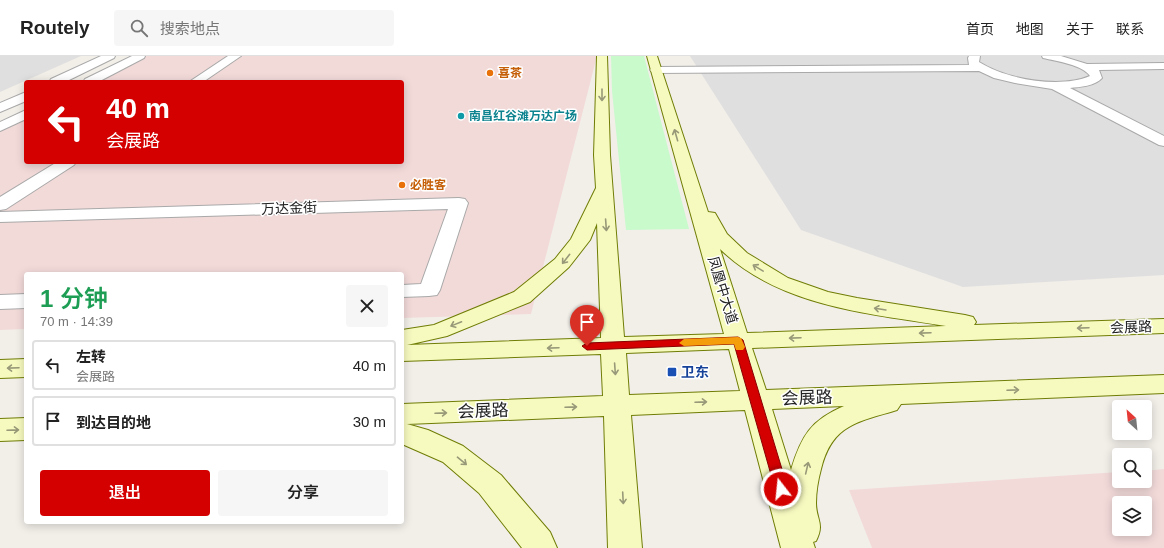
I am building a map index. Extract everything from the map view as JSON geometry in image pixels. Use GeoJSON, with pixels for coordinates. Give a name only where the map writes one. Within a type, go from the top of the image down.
{"type":"FeatureCollection","features":[{"type":"Feature","properties":{"kind":"main road"},"geometry":{"type":"LineString","coordinates":[[602,56],[602,155],[618,405],[625,548]]}},
{"type":"Feature","properties":{"kind":"main road","name":"凤凰中大道"},"geometry":{"type":"LineString","coordinates":[[654,63],[756,400],[798,548]]}},
{"type":"Feature","properties":{"kind":"main road"},"geometry":{"type":"LineString","coordinates":[[684,162],[719,237],[740,257],[781,282],[822,297],[857,305],[1015,330]]}},
{"type":"Feature","properties":{"kind":"main road"},"geometry":{"type":"LineString","coordinates":[[404,338],[439,331],[522,297],[562,263],[580,240],[604,188]]}},
{"type":"Feature","properties":{"kind":"main road","name":"会展路"},"geometry":{"type":"LineString","coordinates":[[404,353],[1015,330],[1164,326]]}},
{"type":"Feature","properties":{"kind":"main road"},"geometry":{"type":"LineString","coordinates":[[0,369],[24,368]]}},
{"type":"Feature","properties":{"kind":"main road","name":"会展路"},"geometry":{"type":"LineString","coordinates":[[404,414],[1164,384]]}},
{"type":"Feature","properties":{"kind":"main road"},"geometry":{"type":"LineString","coordinates":[[808,548],[800,504],[807,465],[816,444],[825,429],[846,417],[876,405],[976,392]]}},
{"type":"Feature","properties":{"kind":"main road"},"geometry":{"type":"LineString","coordinates":[[0,430],[24,429]]}},
{"type":"Feature","properties":{"kind":"main road"},"geometry":{"type":"LineString","coordinates":[[404,434],[418,438],[453,454],[490,484],[538,543],[540,548]]}},
{"type":"Feature","properties":{"kind":"street"},"geometry":{"type":"LineString","coordinates":[[59,80],[110,56]]}},
{"type":"Feature","properties":{"kind":"street"},"geometry":{"type":"LineString","coordinates":[[93,80],[140,56]]}},
{"type":"Feature","properties":{"kind":"street"},"geometry":{"type":"LineString","coordinates":[[198,80],[236,56]]}},
{"type":"Feature","properties":{"kind":"street"},"geometry":{"type":"LineString","coordinates":[[976,56],[973,58],[972,63],[989,73],[1014,80],[1055,85],[1090,83],[1096,78],[1095,73],[1086,67]]}},
{"type":"Feature","properties":{"kind":"street"},"geometry":{"type":"LineString","coordinates":[[1047,56],[1086,67],[1164,66]]}},
{"type":"Feature","properties":{"kind":"street"},"geometry":{"type":"LineString","coordinates":[[654,63],[979,68]]}},
{"type":"Feature","properties":{"kind":"street"},"geometry":{"type":"LineString","coordinates":[[1055,85],[1164,142]]}},
{"type":"Feature","properties":{"kind":"street"},"geometry":{"type":"LineString","coordinates":[[0,108],[24,97]]}},
{"type":"Feature","properties":{"kind":"street"},"geometry":{"type":"LineString","coordinates":[[0,127],[24,115]]}},
{"type":"Feature","properties":{"kind":"street"},"geometry":{"type":"LineString","coordinates":[[0,205],[65,164]]}},
{"type":"Feature","properties":{"kind":"street","name":"万达金街"},"geometry":{"type":"LineString","coordinates":[[0,217],[458,203],[429,290],[404,291]]}},
{"type":"Feature","properties":{"kind":"street"},"geometry":{"type":"LineString","coordinates":[[0,302],[24,301]]}},
{"type":"Feature","properties":{"kind":"shaded area"},"geometry":{"type":"Polygon","coordinates":[[[0,56],[81,56],[24,80],[0,92],[0,56]]]}},
{"type":"Feature","properties":{"kind":"shaded area"},"geometry":{"type":"Polygon","coordinates":[[[132,56],[597,56],[531,314],[404,318],[404,272],[24,272],[24,329],[0,330],[0,123],[24,111],[24,164],[404,164],[404,80],[85,80],[132,56]]]}},
{"type":"Feature","properties":{"kind":"shaded area"},"geometry":{"type":"Polygon","coordinates":[[[690,56],[1164,56],[1164,275],[963,287],[801,230],[690,56]]]}},
{"type":"Feature","properties":{"kind":"shaded area"},"geometry":{"type":"Polygon","coordinates":[[[1164,469],[1164,548],[872,548],[849,490],[1112,472],[1112,488],[1152,488],[1152,470],[1164,469]]]}},
{"type":"Feature","properties":{"kind":"green space"},"geometry":{"type":"Polygon","coordinates":[[[611,56],[644,56],[689,229],[626,230],[612,91],[611,56]]]}},
{"type":"Feature","properties":{"kind":"slow traffic"},"geometry":{"type":"LineString","coordinates":[[684,343],[738,340],[740,347]]}},
{"type":"Feature","properties":{"kind":"place","name":"喜茶"},"geometry":{"type":"Point","coordinates":[490,73]}},
{"type":"Feature","properties":{"kind":"place","name":"南昌红谷滩万达广场"},"geometry":{"type":"Point","coordinates":[461,116]}},
{"type":"Feature","properties":{"kind":"place","name":"必胜客"},"geometry":{"type":"Point","coordinates":[402,185]}},
{"type":"Feature","properties":{"kind":"place","name":"卫东"},"geometry":{"type":"Point","coordinates":[672,372]}},
{"type":"Feature","properties":{"kind":"route"},"geometry":{"type":"LineString","coordinates":[[587,346],[738,340],[781,489]]}}]}
